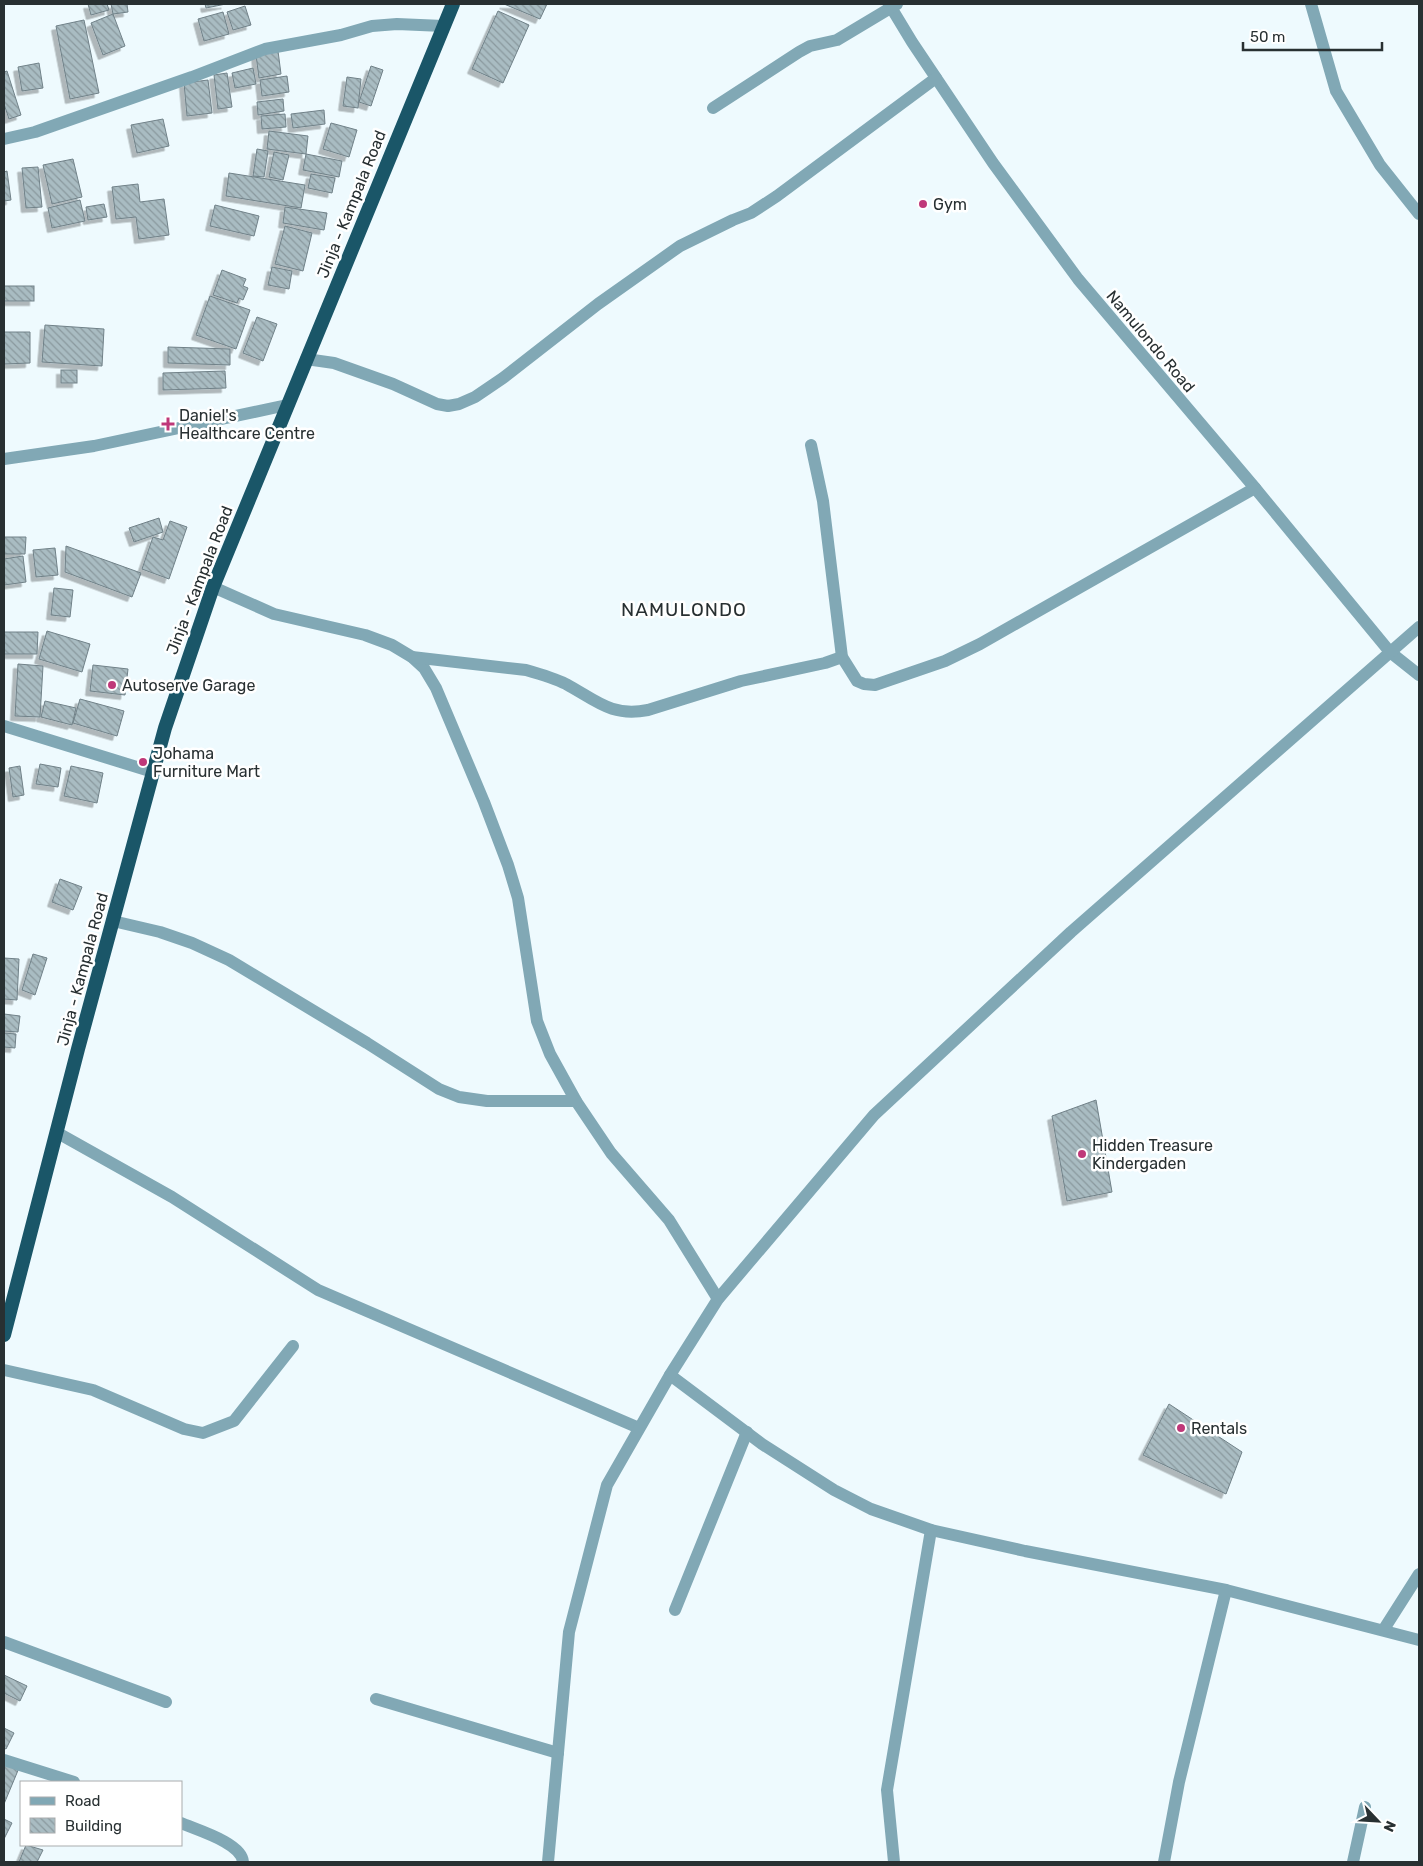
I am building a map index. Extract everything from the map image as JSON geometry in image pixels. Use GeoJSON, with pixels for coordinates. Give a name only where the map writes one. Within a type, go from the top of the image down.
{"type":"FeatureCollection","features":[{"type":"Feature","properties":{"kind":"highway","name":"Jinja - Kampala Road"},"geometry":{"type":"LineString","coordinates":[[4,1335],[56,1132],[165,728],[212,587],[452,4]]}},
{"type":"Feature","properties":{"kind":"street"},"geometry":{"type":"LineString","coordinates":[[1312,4],[1336,92],[1380,165],[1419,214]]}},
{"type":"Feature","properties":{"kind":"street"},"geometry":{"type":"LineString","coordinates":[[713,108],[799,52],[810,46],[838,40],[893,5]]}},
{"type":"Feature","properties":{"kind":"street","name":"Namulondo Road"},"geometry":{"type":"LineString","coordinates":[[893,5],[912,42],[992,163],[1078,279],[1255,488],[1390,652],[1419,675]]}},
{"type":"Feature","properties":{"kind":"street"},"geometry":{"type":"LineString","coordinates":[[4,139],[35,132],[192,77],[265,49],[341,35],[372,26],[397,24],[443,26]]}},
{"type":"Feature","properties":{"kind":"street"},"geometry":{"type":"LineString","coordinates":[[306,359],[334,364],[384,381],[437,404],[448,406],[459,404],[475,397],[503,378],[598,304],[680,246],[751,213],[936,78]]}},
{"type":"Feature","properties":{"kind":"street"},"geometry":{"type":"LineString","coordinates":[[4,459],[94,446],[287,405]]}},
{"type":"Feature","properties":{"kind":"street"},"geometry":{"type":"LineString","coordinates":[[811,445],[823,500],[842,658],[857,681],[864,684],[875,685],[945,661],[980,644],[1255,488]]}},
{"type":"Feature","properties":{"kind":"street"},"geometry":{"type":"LineString","coordinates":[[212,587],[274,614],[365,635],[392,645],[412,657],[424,668],[436,688],[484,802],[508,865],[519,907],[537,1021],[550,1054],[576,1101],[612,1153],[669,1220],[718,1299]]}},
{"type":"Feature","properties":{"kind":"street"},"geometry":{"type":"LineString","coordinates":[[548,1862],[569,1632],[607,1485],[670,1375],[718,1299],[874,1115],[1072,932],[1419,627]]}},
{"type":"Feature","properties":{"kind":"street"},"geometry":{"type":"LineString","coordinates":[[412,657],[526,670],[565,684],[604,706],[619,712],[648,710],[741,682],[842,658]]}},
{"type":"Feature","properties":{"kind":"street"},"geometry":{"type":"LineString","coordinates":[[4,726],[153,772]]}},
{"type":"Feature","properties":{"kind":"street"},"geometry":{"type":"LineString","coordinates":[[113,921],[160,932],[192,943],[229,960],[445,1092],[459,1097],[487,1101],[576,1101]]}},
{"type":"Feature","properties":{"kind":"street"},"geometry":{"type":"LineString","coordinates":[[56,1132],[172,1197],[318,1290],[639,1428]]}},
{"type":"Feature","properties":{"kind":"street"},"geometry":{"type":"LineString","coordinates":[[4,1370],[93,1390],[184,1429],[203,1433],[234,1421],[293,1346]]}},
{"type":"Feature","properties":{"kind":"street"},"geometry":{"type":"LineString","coordinates":[[670,1375],[770,1449],[849,1498],[871,1509],[931,1530],[1025,1551],[1226,1590],[1419,1640]]}},
{"type":"Feature","properties":{"kind":"street"},"geometry":{"type":"LineString","coordinates":[[675,1610],[747,1432]]}},
{"type":"Feature","properties":{"kind":"street"},"geometry":{"type":"LineString","coordinates":[[894,1862],[888,1790],[931,1530]]}},
{"type":"Feature","properties":{"kind":"street"},"geometry":{"type":"LineString","coordinates":[[1384,1630],[1419,1574]]}},
{"type":"Feature","properties":{"kind":"street"},"geometry":{"type":"LineString","coordinates":[[1164,1862],[1179,1782],[1226,1590]]}},
{"type":"Feature","properties":{"kind":"street"},"geometry":{"type":"LineString","coordinates":[[4,1642],[166,1702]]}},
{"type":"Feature","properties":{"kind":"street"},"geometry":{"type":"LineString","coordinates":[[376,1699],[558,1753]]}},
{"type":"Feature","properties":{"kind":"street"},"geometry":{"type":"LineString","coordinates":[[4,1760],[71,1781]]}},
{"type":"Feature","properties":{"kind":"street"},"geometry":{"type":"LineString","coordinates":[[1353,1862],[1365,1807]]}},
{"type":"Feature","properties":{"kind":"street"},"geometry":{"type":"LineString","coordinates":[[182,1823],[230,1844],[239,1852],[243,1862]]}},
{"type":"Feature","properties":{"kind":"building"},"geometry":{"type":"Polygon","coordinates":[[[88,4],[107,4],[109,10],[91,15],[88,4]]]}},
{"type":"Feature","properties":{"kind":"building"},"geometry":{"type":"Polygon","coordinates":[[[111,4],[127,4],[128,12],[113,14],[111,4]]]}},
{"type":"Feature","properties":{"kind":"building"},"geometry":{"type":"Polygon","coordinates":[[[205,4],[226,4],[206,8],[205,4]]]}},
{"type":"Feature","properties":{"kind":"building"},"geometry":{"type":"Polygon","coordinates":[[[504,4],[547,4],[540,19],[504,4]]]}},
{"type":"Feature","properties":{"kind":"building"},"geometry":{"type":"Polygon","coordinates":[[[245,6],[251,25],[233,30],[227,12],[245,6]]]}},
{"type":"Feature","properties":{"kind":"building"},"geometry":{"type":"Polygon","coordinates":[[[498,11],[529,25],[503,83],[472,69],[498,11]]]}},
{"type":"Feature","properties":{"kind":"building"},"geometry":{"type":"Polygon","coordinates":[[[223,12],[229,34],[204,41],[198,19],[223,12]]]}},
{"type":"Feature","properties":{"kind":"building"},"geometry":{"type":"Polygon","coordinates":[[[113,14],[125,46],[103,55],[91,23],[113,14]]]}},
{"type":"Feature","properties":{"kind":"building"},"geometry":{"type":"Polygon","coordinates":[[[84,20],[99,93],[70,99],[56,26],[84,20]]]}},
{"type":"Feature","properties":{"kind":"building"},"geometry":{"type":"Polygon","coordinates":[[[278,51],[281,74],[259,78],[256,55],[278,51]]]}},
{"type":"Feature","properties":{"kind":"building"},"geometry":{"type":"Polygon","coordinates":[[[39,63],[43,88],[22,91],[18,67],[39,63]]]}},
{"type":"Feature","properties":{"kind":"building"},"geometry":{"type":"Polygon","coordinates":[[[371,66],[383,70],[371,106],[359,102],[371,66]]]}},
{"type":"Feature","properties":{"kind":"building"},"geometry":{"type":"Polygon","coordinates":[[[253,68],[256,84],[235,88],[232,73],[253,68]]]}},
{"type":"Feature","properties":{"kind":"building"},"geometry":{"type":"Polygon","coordinates":[[[7,71],[21,115],[9,119],[4,104],[4,72],[7,71]]]}},
{"type":"Feature","properties":{"kind":"building"},"geometry":{"type":"Polygon","coordinates":[[[227,73],[232,107],[218,109],[214,75],[227,73]]]}},
{"type":"Feature","properties":{"kind":"building"},"geometry":{"type":"Polygon","coordinates":[[[287,76],[289,92],[262,96],[260,80],[287,76]]]}},
{"type":"Feature","properties":{"kind":"building"},"geometry":{"type":"Polygon","coordinates":[[[347,77],[361,79],[358,108],[343,106],[347,77]]]}},
{"type":"Feature","properties":{"kind":"building"},"geometry":{"type":"Polygon","coordinates":[[[208,80],[212,113],[187,116],[184,83],[208,80]]]}},
{"type":"Feature","properties":{"kind":"building"},"geometry":{"type":"Polygon","coordinates":[[[283,99],[284,111],[258,115],[257,102],[283,99]]]}},
{"type":"Feature","properties":{"kind":"building"},"geometry":{"type":"Polygon","coordinates":[[[324,110],[325,124],[293,128],[291,114],[324,110]]]}},
{"type":"Feature","properties":{"kind":"building"},"geometry":{"type":"Polygon","coordinates":[[[285,114],[286,127],[262,129],[261,116],[285,114]]]}},
{"type":"Feature","properties":{"kind":"building"},"geometry":{"type":"Polygon","coordinates":[[[163,119],[169,146],[137,153],[131,125],[163,119]]]}},
{"type":"Feature","properties":{"kind":"building"},"geometry":{"type":"Polygon","coordinates":[[[331,123],[357,130],[349,157],[323,149],[331,123]]]}},
{"type":"Feature","properties":{"kind":"building"},"geometry":{"type":"Polygon","coordinates":[[[269,131],[308,136],[306,154],[267,149],[269,131]]]}},
{"type":"Feature","properties":{"kind":"building"},"geometry":{"type":"Polygon","coordinates":[[[257,149],[268,151],[264,177],[253,176],[257,149]]]}},
{"type":"Feature","properties":{"kind":"building"},"geometry":{"type":"Polygon","coordinates":[[[274,152],[289,155],[283,180],[269,177],[274,152]]]}},
{"type":"Feature","properties":{"kind":"building"},"geometry":{"type":"Polygon","coordinates":[[[306,154],[342,161],[339,177],[303,170],[306,154]]]}},
{"type":"Feature","properties":{"kind":"building"},"geometry":{"type":"Polygon","coordinates":[[[73,159],[82,197],[52,204],[43,165],[73,159]]]}},
{"type":"Feature","properties":{"kind":"building"},"geometry":{"type":"Polygon","coordinates":[[[38,167],[42,207],[26,208],[22,168],[38,167]]]}},
{"type":"Feature","properties":{"kind":"building"},"geometry":{"type":"Polygon","coordinates":[[[7,171],[11,200],[4,201],[4,172],[7,171]]]}},
{"type":"Feature","properties":{"kind":"building"},"geometry":{"type":"Polygon","coordinates":[[[229,173],[305,185],[301,208],[226,196],[229,173]]]}},
{"type":"Feature","properties":{"kind":"building"},"geometry":{"type":"Polygon","coordinates":[[[311,174],[335,178],[332,193],[308,188],[311,174]]]}},
{"type":"Feature","properties":{"kind":"building"},"geometry":{"type":"Polygon","coordinates":[[[138,184],[140,202],[164,199],[169,235],[139,239],[136,217],[116,219],[112,187],[138,184]]]}},
{"type":"Feature","properties":{"kind":"building"},"geometry":{"type":"Polygon","coordinates":[[[80,200],[85,221],[52,228],[48,208],[80,200]]]}},
{"type":"Feature","properties":{"kind":"building"},"geometry":{"type":"Polygon","coordinates":[[[104,204],[107,217],[88,220],[86,207],[104,204]]]}},
{"type":"Feature","properties":{"kind":"building"},"geometry":{"type":"Polygon","coordinates":[[[215,205],[259,216],[254,236],[210,226],[215,205]]]}},
{"type":"Feature","properties":{"kind":"building"},"geometry":{"type":"Polygon","coordinates":[[[285,207],[327,213],[324,230],[283,223],[285,207]]]}},
{"type":"Feature","properties":{"kind":"building"},"geometry":{"type":"Polygon","coordinates":[[[285,226],[312,233],[303,271],[275,264],[285,226]]]}},
{"type":"Feature","properties":{"kind":"building"},"geometry":{"type":"Polygon","coordinates":[[[272,267],[292,271],[289,289],[268,285],[272,267]]]}},
{"type":"Feature","properties":{"kind":"building"},"geometry":{"type":"Polygon","coordinates":[[[222,270],[246,279],[243,286],[248,288],[243,300],[239,298],[237,303],[213,295],[222,270]]]}},
{"type":"Feature","properties":{"kind":"building"},"geometry":{"type":"Polygon","coordinates":[[[4,286],[34,286],[34,301],[4,301],[4,286]]]}},
{"type":"Feature","properties":{"kind":"building"},"geometry":{"type":"Polygon","coordinates":[[[210,296],[250,310],[236,349],[196,335],[210,296]]]}},
{"type":"Feature","properties":{"kind":"building"},"geometry":{"type":"Polygon","coordinates":[[[257,317],[277,324],[263,361],[243,353],[257,317]]]}},
{"type":"Feature","properties":{"kind":"building"},"geometry":{"type":"Polygon","coordinates":[[[45,325],[104,329],[102,366],[42,362],[45,325]]]}},
{"type":"Feature","properties":{"kind":"building"},"geometry":{"type":"Polygon","coordinates":[[[4,332],[30,332],[30,363],[4,364],[4,332]]]}},
{"type":"Feature","properties":{"kind":"building"},"geometry":{"type":"Polygon","coordinates":[[[168,347],[230,349],[230,365],[168,363],[168,347]]]}},
{"type":"Feature","properties":{"kind":"building"},"geometry":{"type":"Polygon","coordinates":[[[61,370],[77,370],[77,383],[61,383],[61,370]]]}},
{"type":"Feature","properties":{"kind":"building"},"geometry":{"type":"Polygon","coordinates":[[[225,371],[226,388],[163,390],[163,373],[225,371]]]}},
{"type":"Feature","properties":{"kind":"building"},"geometry":{"type":"Polygon","coordinates":[[[159,518],[163,532],[134,542],[129,528],[159,518]]]}},
{"type":"Feature","properties":{"kind":"building"},"geometry":{"type":"Polygon","coordinates":[[[170,521],[187,527],[169,579],[142,569],[153,537],[163,540],[170,521]]]}},
{"type":"Feature","properties":{"kind":"building"},"geometry":{"type":"Polygon","coordinates":[[[4,537],[26,537],[25,554],[4,554],[4,537]]]}},
{"type":"Feature","properties":{"kind":"building"},"geometry":{"type":"Polygon","coordinates":[[[66,546],[141,573],[132,597],[65,572],[66,546]]]}},
{"type":"Feature","properties":{"kind":"building"},"geometry":{"type":"Polygon","coordinates":[[[55,548],[58,575],[36,577],[33,550],[55,548]]]}},
{"type":"Feature","properties":{"kind":"building"},"geometry":{"type":"Polygon","coordinates":[[[23,556],[26,582],[4,585],[4,559],[23,556]]]}},
{"type":"Feature","properties":{"kind":"building"},"geometry":{"type":"Polygon","coordinates":[[[54,588],[73,590],[70,617],[51,615],[54,588]]]}},
{"type":"Feature","properties":{"kind":"building"},"geometry":{"type":"Polygon","coordinates":[[[47,631],[90,644],[82,672],[39,659],[47,631]]]}},
{"type":"Feature","properties":{"kind":"building"},"geometry":{"type":"Polygon","coordinates":[[[4,632],[38,632],[37,654],[4,654],[4,632]]]}},
{"type":"Feature","properties":{"kind":"building"},"geometry":{"type":"Polygon","coordinates":[[[18,664],[43,666],[40,717],[15,716],[18,664]]]}},
{"type":"Feature","properties":{"kind":"building"},"geometry":{"type":"Polygon","coordinates":[[[93,665],[128,669],[125,695],[90,691],[93,665]]]}},
{"type":"Feature","properties":{"kind":"building"},"geometry":{"type":"Polygon","coordinates":[[[80,699],[124,711],[117,736],[73,723],[80,699]]]}},
{"type":"Feature","properties":{"kind":"building"},"geometry":{"type":"Polygon","coordinates":[[[45,701],[76,708],[72,725],[41,717],[45,701]]]}},
{"type":"Feature","properties":{"kind":"building"},"geometry":{"type":"Polygon","coordinates":[[[40,764],[61,768],[58,787],[36,784],[40,764]]]}},
{"type":"Feature","properties":{"kind":"building"},"geometry":{"type":"Polygon","coordinates":[[[20,766],[24,795],[13,797],[9,768],[20,766]]]}},
{"type":"Feature","properties":{"kind":"building"},"geometry":{"type":"Polygon","coordinates":[[[71,766],[103,773],[97,803],[64,796],[71,766]]]}},
{"type":"Feature","properties":{"kind":"building"},"geometry":{"type":"Polygon","coordinates":[[[60,879],[82,887],[73,910],[52,902],[60,879]]]}},
{"type":"Feature","properties":{"kind":"building"},"geometry":{"type":"Polygon","coordinates":[[[33,954],[47,958],[35,995],[22,990],[33,954]]]}},
{"type":"Feature","properties":{"kind":"building"},"geometry":{"type":"Polygon","coordinates":[[[4,958],[19,959],[17,1000],[4,999],[4,958]]]}},
{"type":"Feature","properties":{"kind":"building"},"geometry":{"type":"Polygon","coordinates":[[[4,1014],[20,1016],[18,1032],[4,1031],[4,1014]]]}},
{"type":"Feature","properties":{"kind":"building"},"geometry":{"type":"Polygon","coordinates":[[[4,1033],[16,1034],[15,1048],[4,1047],[4,1033]]]}},
{"type":"Feature","properties":{"kind":"building","name":"Hidden Treasure Kindergaden"},"geometry":{"type":"Polygon","coordinates":[[[1096,1100],[1112,1192],[1067,1201],[1052,1116],[1096,1100]]]}},
{"type":"Feature","properties":{"kind":"building","name":"Rentals"},"geometry":{"type":"Polygon","coordinates":[[[1169,1404],[1242,1452],[1226,1494],[1143,1455],[1169,1404]]]}},
{"type":"Feature","properties":{"kind":"building"},"geometry":{"type":"Polygon","coordinates":[[[4,1675],[27,1686],[20,1701],[4,1693],[4,1675]]]}},
{"type":"Feature","properties":{"kind":"building"},"geometry":{"type":"Polygon","coordinates":[[[4,1728],[14,1733],[6,1749],[4,1748],[4,1728]]]}},
{"type":"Feature","properties":{"kind":"building"},"geometry":{"type":"Polygon","coordinates":[[[4,1762],[19,1768],[4,1804],[4,1762]]]}},
{"type":"Feature","properties":{"kind":"building"},"geometry":{"type":"Polygon","coordinates":[[[4,1819],[12,1823],[4,1839],[4,1819]]]}},
{"type":"Feature","properties":{"kind":"building"},"geometry":{"type":"Polygon","coordinates":[[[26,1846],[43,1850],[37,1862],[19,1862],[26,1846]]]}},
{"type":"Feature","properties":{"kind":"place","name":"Gym"},"geometry":{"type":"Point","coordinates":[923,204]}},
{"type":"Feature","properties":{"kind":"place","name":"Daniel's Healthcare Centre"},"geometry":{"type":"Point","coordinates":[168,424]}},
{"type":"Feature","properties":{"kind":"place","name":"Autoserve Garage"},"geometry":{"type":"Point","coordinates":[112,685]}},
{"type":"Feature","properties":{"kind":"place","name":"Johama Furniture Mart"},"geometry":{"type":"Point","coordinates":[143,762]}},
{"type":"Feature","properties":{"kind":"place","name":"Hidden Treasure Kindergaden"},"geometry":{"type":"Point","coordinates":[1082,1154]}},
{"type":"Feature","properties":{"kind":"place","name":"Rentals"},"geometry":{"type":"Point","coordinates":[1181,1428]}},
{"type":"Feature","properties":{"kind":"district","name":"NAMULONDO"},"geometry":{"type":"Point","coordinates":[684,609]}}]}
